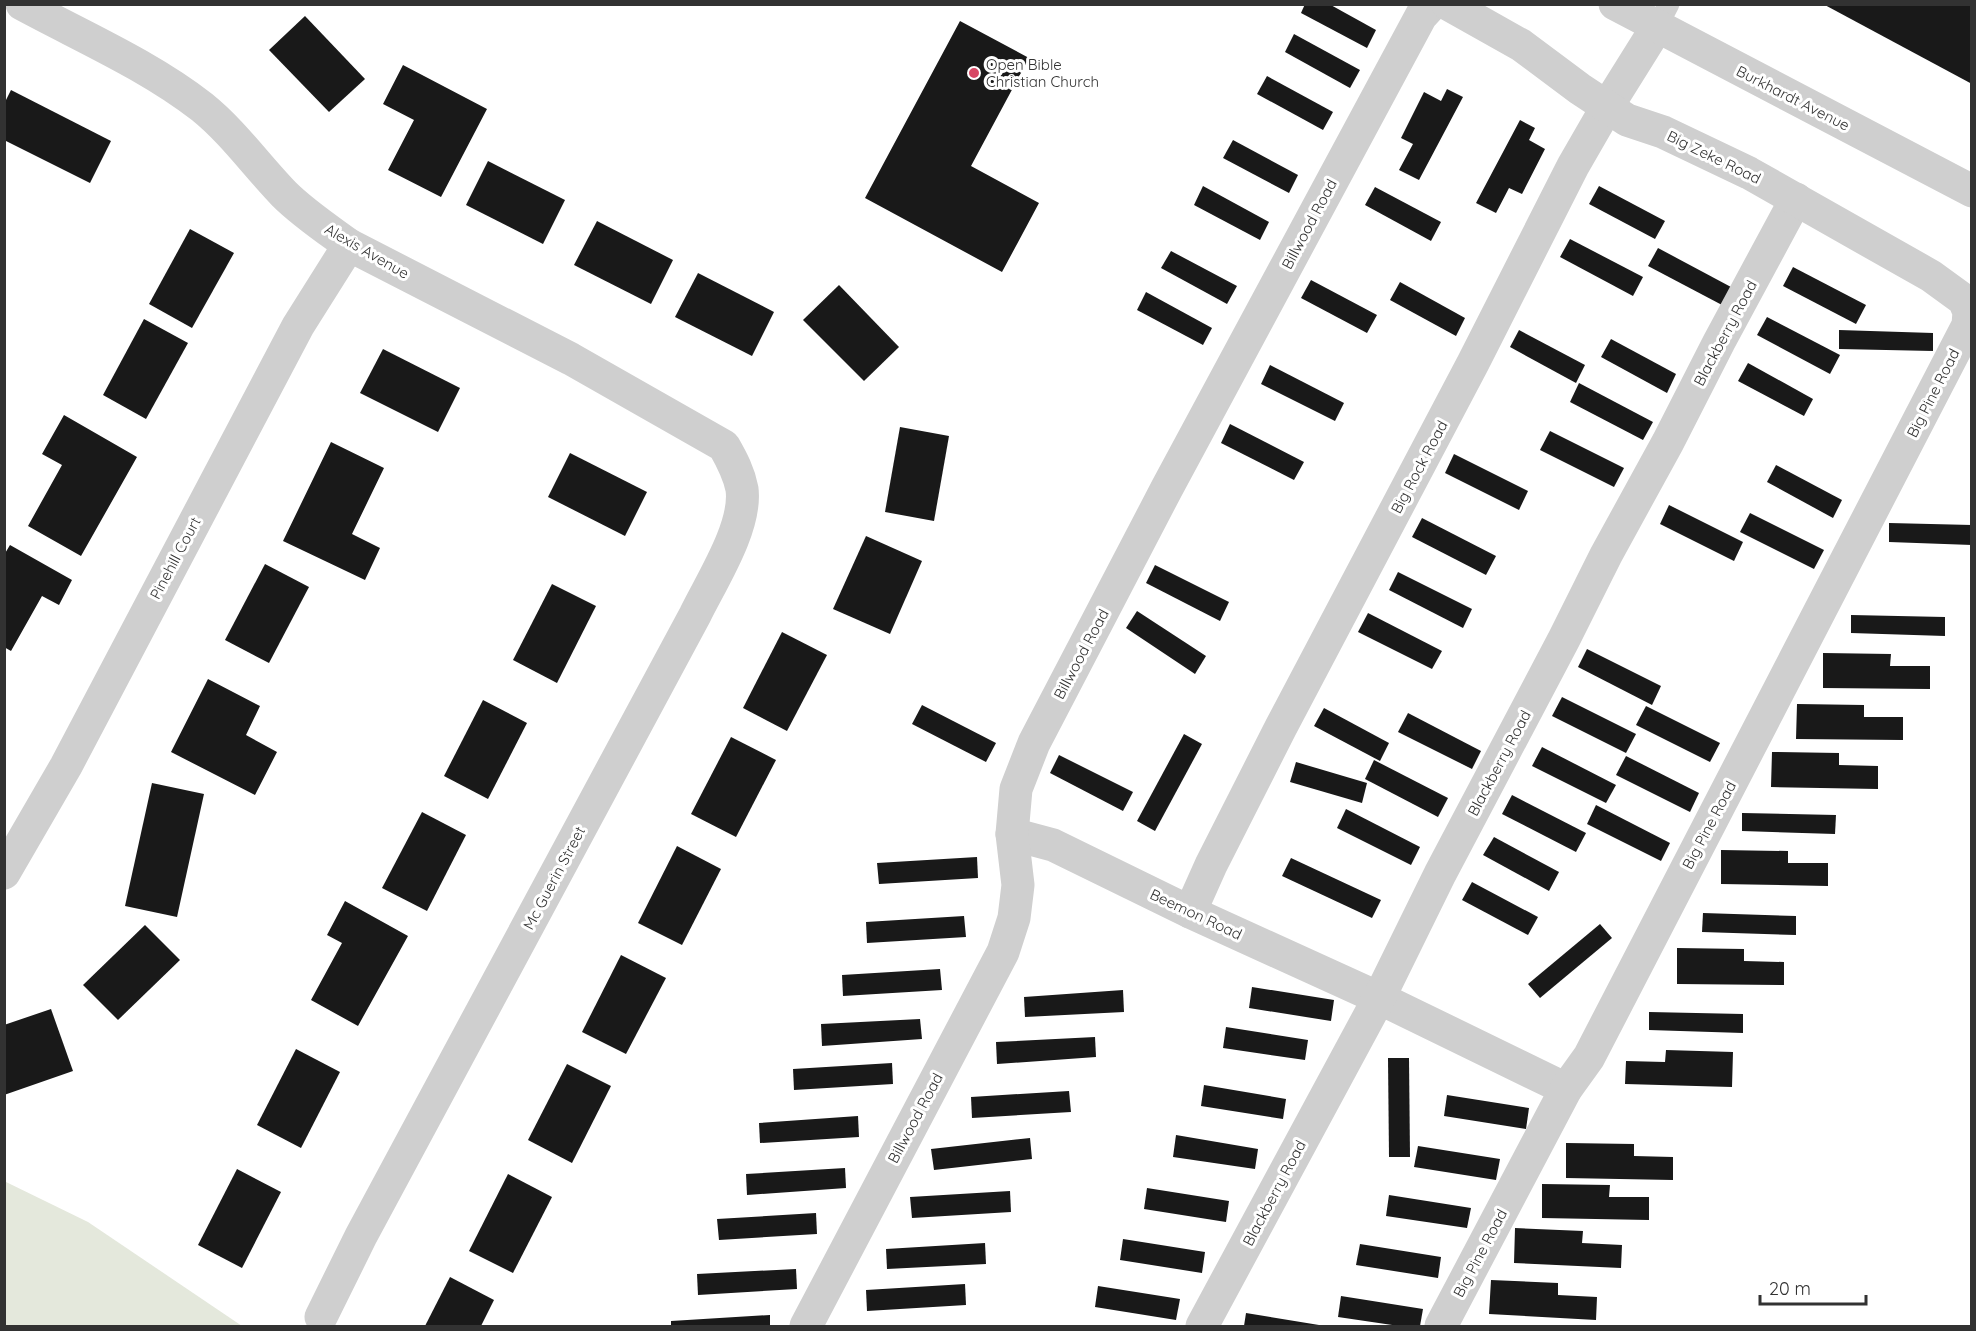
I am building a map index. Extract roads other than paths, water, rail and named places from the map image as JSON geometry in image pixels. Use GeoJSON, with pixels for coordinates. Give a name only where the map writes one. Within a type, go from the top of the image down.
{"type":"FeatureCollection","features":[{"type":"Feature","properties":{"kind":"street","name":"Alexis Avenue"},"geometry":{"type":"LineString","coordinates":[[22,4],[161,78],[203,108],[240,143],[285,195],[349,245],[571,359],[711,439]]}},
{"type":"Feature","properties":{"kind":"street","name":"Billwood Road"},"geometry":{"type":"LineString","coordinates":[[806,1326],[1003,952],[1014,918],[1018,885],[1012,834],[1016,789],[1034,743],[1173,477],[1415,26],[1432,4]]}},
{"type":"Feature","properties":{"kind":"street","name":"Big Zeke Road"},"geometry":{"type":"LineString","coordinates":[[1448,4],[1521,45],[1627,120],[1663,132],[1749,173],[1931,276],[1964,300],[1969,318]]}},
{"type":"Feature","properties":{"kind":"street","name":"Burkhardt Avenue"},"geometry":{"type":"LineString","coordinates":[[1615,4],[1663,16],[1971,191]]}},
{"type":"Feature","properties":{"kind":"street","name":"Big Rock Road"},"geometry":{"type":"LineString","coordinates":[[1190,912],[1211,864],[1473,363],[1573,166],[1663,16]]}},
{"type":"Feature","properties":{"kind":"street","name":"Blackberry Road"},"geometry":{"type":"LineString","coordinates":[[1202,1326],[1379,998],[1440,874],[1606,555],[1796,200]]}},
{"type":"Feature","properties":{"kind":"street","name":"Pinehill Court"},"geometry":{"type":"LineString","coordinates":[[4,873],[66,766],[298,326],[349,245]]}},
{"type":"Feature","properties":{"kind":"street","name":"Big Pine Road"},"geometry":{"type":"LineString","coordinates":[[1441,1326],[1566,1089],[1589,1057],[1813,627],[1968,325],[1969,318]]}},
{"type":"Feature","properties":{"kind":"street","name":"Mc Guerin Street"},"geometry":{"type":"LineString","coordinates":[[321,1317],[361,1236],[695,615],[734,536],[741,515],[742,490],[736,467],[724,446],[711,439]]}},
{"type":"Feature","properties":{"kind":"street","name":"Beemon Road"},"geometry":{"type":"LineString","coordinates":[[1012,834],[1053,844],[1190,912],[1379,998],[1566,1089]]}},
{"type":"Feature","properties":{"kind":"place","name":"Open Bible Christian Church"},"geometry":{"type":"Point","coordinates":[974,73]}}]}
